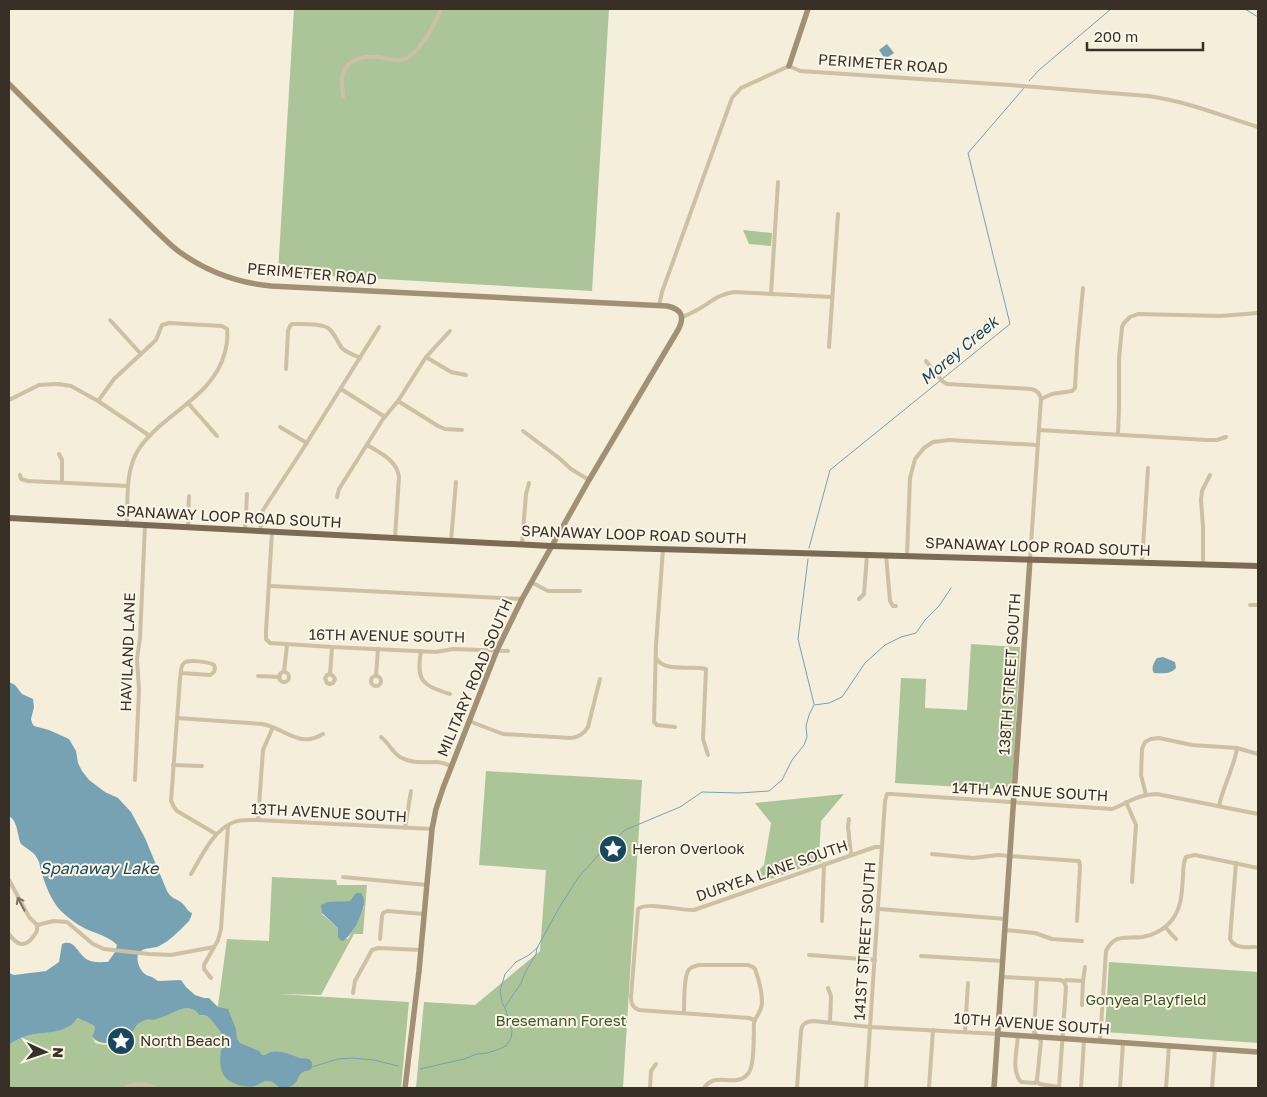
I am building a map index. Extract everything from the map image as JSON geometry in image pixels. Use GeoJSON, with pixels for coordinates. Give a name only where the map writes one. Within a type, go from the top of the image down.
{"type":"FeatureCollection","features":[{"type":"Feature","properties":{"kind":"main road","name":"SPANAWAY LOOP ROAD SOUTH"},"geometry":{"type":"LineString","coordinates":[[9,518],[551,546],[1258,566]]}},
{"type":"Feature","properties":{"kind":"street"},"geometry":{"type":"LineString","coordinates":[[343,97],[342,78],[345,67],[350,62],[366,57],[402,60],[410,56],[430,34],[441,9]]}},
{"type":"Feature","properties":{"kind":"street"},"geometry":{"type":"LineString","coordinates":[[659,306],[662,292],[732,98],[741,88],[788,66],[808,9]]}},
{"type":"Feature","properties":{"kind":"street","name":"PERIMETER ROAD"},"geometry":{"type":"LineString","coordinates":[[788,66],[800,71],[1148,96],[1185,104],[1258,127]]}},
{"type":"Feature","properties":{"kind":"street","name":"PERIMETER ROAD"},"geometry":{"type":"LineString","coordinates":[[9,84],[179,252],[201,266],[225,277],[252,284],[271,286],[667,306],[676,308],[682,317]]}},
{"type":"Feature","properties":{"kind":"street"},"geometry":{"type":"LineString","coordinates":[[771,294],[778,182]]}},
{"type":"Feature","properties":{"kind":"street"},"geometry":{"type":"LineString","coordinates":[[829,347],[838,214]]}},
{"type":"Feature","properties":{"kind":"street"},"geometry":{"type":"LineString","coordinates":[[926,362],[942,381],[947,384],[1034,390],[1040,394],[1041,399],[1052,394],[1072,391],[1075,388],[1082,288]]}},
{"type":"Feature","properties":{"kind":"street"},"geometry":{"type":"LineString","coordinates":[[682,317],[725,293],[832,297]]}},
{"type":"Feature","properties":{"kind":"street"},"geometry":{"type":"LineString","coordinates":[[1118,434],[1120,342],[1122,327],[1130,317],[1138,314],[1220,316],[1258,313]]}},
{"type":"Feature","properties":{"kind":"street","name":"MILITARY ROAD SOUTH"},"geometry":{"type":"LineString","coordinates":[[405,1088],[421,950],[432,829],[438,802],[497,650],[522,598],[682,323],[682,317]]}},
{"type":"Feature","properties":{"kind":"street"},"geometry":{"type":"LineString","coordinates":[[110,320],[141,354]]}},
{"type":"Feature","properties":{"kind":"street"},"geometry":{"type":"LineString","coordinates":[[98,401],[114,379],[156,340],[163,324],[222,326],[227,329],[226,348],[220,368],[210,382],[140,447],[131,466],[128,486],[127,524]]}},
{"type":"Feature","properties":{"kind":"street"},"geometry":{"type":"LineString","coordinates":[[286,369],[288,331],[290,326],[294,324],[317,325],[328,328],[342,348],[360,358]]}},
{"type":"Feature","properties":{"kind":"street"},"geometry":{"type":"LineString","coordinates":[[260,531],[263,510],[379,327]]}},
{"type":"Feature","properties":{"kind":"street"},"geometry":{"type":"LineString","coordinates":[[337,496],[339,489],[367,445],[385,417],[398,402],[426,357],[450,331]]}},
{"type":"Feature","properties":{"kind":"street"},"geometry":{"type":"LineString","coordinates":[[426,357],[451,372],[466,375]]}},
{"type":"Feature","properties":{"kind":"street"},"geometry":{"type":"LineString","coordinates":[[9,400],[39,385],[71,386],[98,401],[150,436]]}},
{"type":"Feature","properties":{"kind":"street"},"geometry":{"type":"LineString","coordinates":[[341,389],[385,417]]}},
{"type":"Feature","properties":{"kind":"street","name":"138TH STREET SOUTH"},"geometry":{"type":"LineString","coordinates":[[994,1088],[1041,399]]}},
{"type":"Feature","properties":{"kind":"street"},"geometry":{"type":"LineString","coordinates":[[398,402],[438,426],[445,429],[462,430]]}},
{"type":"Feature","properties":{"kind":"street"},"geometry":{"type":"LineString","coordinates":[[188,403],[217,436]]}},
{"type":"Feature","properties":{"kind":"street"},"geometry":{"type":"LineString","coordinates":[[280,427],[307,442]]}},
{"type":"Feature","properties":{"kind":"street"},"geometry":{"type":"LineString","coordinates":[[1039,430],[1207,440],[1217,440],[1226,437]]}},
{"type":"Feature","properties":{"kind":"street"},"geometry":{"type":"LineString","coordinates":[[523,431],[571,469],[589,480]]}},
{"type":"Feature","properties":{"kind":"street"},"geometry":{"type":"LineString","coordinates":[[907,556],[910,478],[915,460],[921,450],[933,442],[949,440],[1037,445]]}},
{"type":"Feature","properties":{"kind":"street"},"geometry":{"type":"LineString","coordinates":[[367,445],[394,463],[399,472],[395,538]]}},
{"type":"Feature","properties":{"kind":"street"},"geometry":{"type":"LineString","coordinates":[[59,454],[62,460],[62,482]]}},
{"type":"Feature","properties":{"kind":"street"},"geometry":{"type":"LineString","coordinates":[[1142,562],[1148,468]]}},
{"type":"Feature","properties":{"kind":"street"},"geometry":{"type":"LineString","coordinates":[[20,475],[21,479],[28,481],[128,486]]}},
{"type":"Feature","properties":{"kind":"street"},"geometry":{"type":"LineString","coordinates":[[1203,564],[1204,528],[1201,500],[1202,491],[1210,475]]}},
{"type":"Feature","properties":{"kind":"street"},"geometry":{"type":"LineString","coordinates":[[450,541],[456,482]]}},
{"type":"Feature","properties":{"kind":"street"},"geometry":{"type":"LineString","coordinates":[[522,544],[526,494],[529,483]]}},
{"type":"Feature","properties":{"kind":"street"},"geometry":{"type":"LineString","coordinates":[[245,531],[247,494]]}},
{"type":"Feature","properties":{"kind":"street"},"geometry":{"type":"LineString","coordinates":[[188,528],[189,496]]}},
{"type":"Feature","properties":{"kind":"street","name":"HAVILAND LANE"},"geometry":{"type":"LineString","coordinates":[[135,780],[139,690],[137,659],[140,638],[145,525]]}},
{"type":"Feature","properties":{"kind":"street"},"geometry":{"type":"LineString","coordinates":[[272,532],[270,586],[522,598]]}},
{"type":"Feature","properties":{"kind":"street"},"geometry":{"type":"LineString","coordinates":[[663,549],[655,658],[654,723],[675,727]]}},
{"type":"Feature","properties":{"kind":"street"},"geometry":{"type":"LineString","coordinates":[[859,599],[864,594],[867,555]]}},
{"type":"Feature","properties":{"kind":"street"},"geometry":{"type":"LineString","coordinates":[[886,555],[890,601],[893,606],[896,606]]}},
{"type":"Feature","properties":{"kind":"street"},"geometry":{"type":"LineString","coordinates":[[531,582],[548,591],[580,592]]}},
{"type":"Feature","properties":{"kind":"street","name":"16TH AVENUE SOUTH"},"geometry":{"type":"LineString","coordinates":[[270,586],[266,631],[267,641],[271,644],[440,652],[453,649],[508,651]]}},
{"type":"Feature","properties":{"kind":"street"},"geometry":{"type":"LineString","coordinates":[[1250,605],[1258,605]]}},
{"type":"Feature","properties":{"kind":"street"},"geometry":{"type":"LineString","coordinates":[[280,677],[281,673],[284,672],[287,645]]}},
{"type":"Feature","properties":{"kind":"street"},"geometry":{"type":"LineString","coordinates":[[330,674],[332,647]]}},
{"type":"Feature","properties":{"kind":"street"},"geometry":{"type":"LineString","coordinates":[[376,676],[378,649]]}},
{"type":"Feature","properties":{"kind":"street"},"geometry":{"type":"LineString","coordinates":[[422,651],[420,673],[422,679],[428,686],[450,694]]}},
{"type":"Feature","properties":{"kind":"street"},"geometry":{"type":"LineString","coordinates":[[655,658],[660,663],[670,667],[705,669],[703,739],[708,755]]}},
{"type":"Feature","properties":{"kind":"street"},"geometry":{"type":"LineString","coordinates":[[181,674],[210,675],[215,670],[214,665],[210,663],[189,661],[183,664],[181,674],[177,718],[171,798],[177,811],[216,834]]}},
{"type":"Feature","properties":{"kind":"street"},"geometry":{"type":"LineString","coordinates":[[280,677],[283,682],[288,681],[289,674],[284,672]]}},
{"type":"Feature","properties":{"kind":"street"},"geometry":{"type":"LineString","coordinates":[[258,676],[280,677]]}},
{"type":"Feature","properties":{"kind":"street"},"geometry":{"type":"LineString","coordinates":[[469,721],[503,734],[577,737],[586,731],[588,727],[600,679]]}},
{"type":"Feature","properties":{"kind":"street"},"geometry":{"type":"LineString","coordinates":[[177,718],[262,724],[298,739],[314,739],[324,734]]}},
{"type":"Feature","properties":{"kind":"street"},"geometry":{"type":"LineString","coordinates":[[258,820],[263,750],[273,727]]}},
{"type":"Feature","properties":{"kind":"street"},"geometry":{"type":"LineString","coordinates":[[381,737],[387,742],[393,752],[406,760],[438,762],[451,766]]}},
{"type":"Feature","properties":{"kind":"street"},"geometry":{"type":"LineString","coordinates":[[1146,795],[1140,774],[1143,746],[1148,740],[1159,738],[1192,745],[1237,748],[1258,754]]}},
{"type":"Feature","properties":{"kind":"street"},"geometry":{"type":"LineString","coordinates":[[1220,806],[1237,748]]}},
{"type":"Feature","properties":{"kind":"street"},"geometry":{"type":"LineString","coordinates":[[173,764],[202,766]]}},
{"type":"Feature","properties":{"kind":"street"},"geometry":{"type":"LineString","coordinates":[[405,828],[411,791]]}},
{"type":"Feature","properties":{"kind":"street","name":"14TH AVENUE SOUTH"},"geometry":{"type":"LineString","coordinates":[[886,795],[1112,808],[1146,795],[1160,795],[1258,814]]}},
{"type":"Feature","properties":{"kind":"street","name":"141ST STREET SOUTH"},"geometry":{"type":"LineString","coordinates":[[866,1088],[886,795]]}},
{"type":"Feature","properties":{"kind":"street"},"geometry":{"type":"LineString","coordinates":[[1126,802],[1136,825],[1132,882]]}},
{"type":"Feature","properties":{"kind":"street"},"geometry":{"type":"LineString","coordinates":[[849,819],[851,855]]}},
{"type":"Feature","properties":{"kind":"street","name":"13TH AVENUE SOUTH"},"geometry":{"type":"LineString","coordinates":[[191,874],[216,834],[238,821],[258,820],[432,829]]}},
{"type":"Feature","properties":{"kind":"street"},"geometry":{"type":"LineString","coordinates":[[211,978],[204,969],[204,965],[218,940],[221,930],[228,826]]}},
{"type":"Feature","properties":{"kind":"street","name":"DURYEA LANE SOUTH"},"geometry":{"type":"LineString","coordinates":[[684,1013],[639,1010],[633,1007],[631,997],[637,911],[639,908],[651,905],[694,910],[875,846],[882,846]]}},
{"type":"Feature","properties":{"kind":"street"},"geometry":{"type":"LineString","coordinates":[[932,854],[973,858],[998,855],[1073,860],[1080,863],[1077,921]]}},
{"type":"Feature","properties":{"kind":"street"},"geometry":{"type":"LineString","coordinates":[[1100,1041],[1106,951],[1110,943],[1118,938],[1150,935],[1166,926],[1175,916],[1182,891],[1184,863],[1187,856],[1194,855],[1258,868]]}},
{"type":"Feature","properties":{"kind":"street"},"geometry":{"type":"LineString","coordinates":[[1236,863],[1230,939],[1238,947],[1256,947]]}},
{"type":"Feature","properties":{"kind":"street"},"geometry":{"type":"LineString","coordinates":[[822,921],[824,864]]}},
{"type":"Feature","properties":{"kind":"street"},"geometry":{"type":"LineString","coordinates":[[343,878],[427,885]]}},
{"type":"Feature","properties":{"kind":"street"},"geometry":{"type":"LineString","coordinates":[[9,880],[29,917],[37,925],[37,932],[26,944],[18,943],[9,934]]}},
{"type":"Feature","properties":{"kind":"street"},"geometry":{"type":"LineString","coordinates":[[879,909],[1006,918]]}},
{"type":"Feature","properties":{"kind":"street"},"geometry":{"type":"LineString","coordinates":[[380,939],[383,913],[394,911],[424,914]]}},
{"type":"Feature","properties":{"kind":"street"},"geometry":{"type":"LineString","coordinates":[[37,925],[54,921],[67,922],[98,947],[112,950],[171,955],[214,947]]}},
{"type":"Feature","properties":{"kind":"street"},"geometry":{"type":"LineString","coordinates":[[1166,926],[1176,939]]}},
{"type":"Feature","properties":{"kind":"street"},"geometry":{"type":"LineString","coordinates":[[1006,930],[1035,933],[1052,939],[1082,941]]}},
{"type":"Feature","properties":{"kind":"street"},"geometry":{"type":"LineString","coordinates":[[354,993],[355,981],[372,949],[421,950]]}},
{"type":"Feature","properties":{"kind":"street"},"geometry":{"type":"LineString","coordinates":[[809,955],[875,960]]}},
{"type":"Feature","properties":{"kind":"street"},"geometry":{"type":"LineString","coordinates":[[922,956],[1003,961]]}},
{"type":"Feature","properties":{"kind":"street"},"geometry":{"type":"LineString","coordinates":[[704,1088],[712,1080],[737,1080],[746,1076],[751,1068],[755,1020],[760,1014],[762,993],[757,974],[753,967],[748,965],[698,965],[688,971],[686,976],[684,1013],[755,1020]]}},
{"type":"Feature","properties":{"kind":"street"},"geometry":{"type":"LineString","coordinates":[[1082,1005],[1085,967]]}},
{"type":"Feature","properties":{"kind":"street"},"geometry":{"type":"LineString","coordinates":[[1002,977],[1061,980],[1064,982],[1066,980],[1083,981]]}},
{"type":"Feature","properties":{"kind":"street"},"geometry":{"type":"LineString","coordinates":[[1037,980],[1034,1032],[1041,1041],[1037,1082]]}},
{"type":"Feature","properties":{"kind":"street"},"geometry":{"type":"LineString","coordinates":[[964,1032],[968,982]]}},
{"type":"Feature","properties":{"kind":"street"},"geometry":{"type":"LineString","coordinates":[[1018,1036],[1015,1069],[1018,1078],[1022,1082],[1037,1082],[1059,1088],[1066,988],[1064,982]]}},
{"type":"Feature","properties":{"kind":"street"},"geometry":{"type":"LineString","coordinates":[[828,988],[831,996],[830,1022]]}},
{"type":"Feature","properties":{"kind":"street","name":"10TH AVENUE SOUTH"},"geometry":{"type":"LineString","coordinates":[[797,1088],[801,1031],[804,1024],[810,1021],[870,1027],[1258,1052]]}},
{"type":"Feature","properties":{"kind":"street"},"geometry":{"type":"LineString","coordinates":[[929,1088],[934,1030]]}},
{"type":"Feature","properties":{"kind":"street"},"geometry":{"type":"LineString","coordinates":[[1081,1088],[1084,1040]]}},
{"type":"Feature","properties":{"kind":"street"},"geometry":{"type":"LineString","coordinates":[[1120,1088],[1123,1043]]}},
{"type":"Feature","properties":{"kind":"street"},"geometry":{"type":"LineString","coordinates":[[1166,1088],[1169,1046]]}},
{"type":"Feature","properties":{"kind":"street"},"geometry":{"type":"LineString","coordinates":[[1212,1088],[1215,1049]]}},
{"type":"Feature","properties":{"kind":"street"},"geometry":{"type":"LineString","coordinates":[[650,1088],[652,1071],[656,1064]]}},
{"type":"Feature","properties":{"kind":"street"},"geometry":{"type":"LineString","coordinates":[[125,1088],[140,1084],[156,1088]]}},
{"type":"Feature","properties":{"kind":"green space"},"geometry":{"type":"Polygon","coordinates":[[[294,9],[609,9],[592,291],[278,273],[294,9]]]}},
{"type":"Feature","properties":{"kind":"green space"},"geometry":{"type":"Polygon","coordinates":[[[743,230],[772,233],[771,246],[749,244],[743,230]]]}},
{"type":"Feature","properties":{"kind":"green space"},"geometry":{"type":"Polygon","coordinates":[[[971,644],[1020,647],[1012,790],[895,783],[901,678],[926,679],[925,708],[967,710],[971,644]]]}},
{"type":"Feature","properties":{"kind":"green space","name":"Bresemann Forest"},"geometry":{"type":"Polygon","coordinates":[[[486,771],[642,780],[623,1088],[416,1088],[424,1002],[475,1005],[540,951],[546,870],[479,865],[486,771]]]}},
{"type":"Feature","properties":{"kind":"green space"},"geometry":{"type":"Polygon","coordinates":[[[844,794],[821,821],[819,856],[822,861],[762,882],[756,873],[764,865],[771,823],[755,803],[844,794]]]}},
{"type":"Feature","properties":{"kind":"green space"},"geometry":{"type":"Polygon","coordinates":[[[272,877],[336,880],[337,885],[367,885],[363,934],[354,934],[321,995],[278,994],[409,1002],[401,1088],[9,1088],[9,1045],[14,1042],[30,1035],[62,1029],[74,1023],[77,1018],[94,1026],[95,1029],[92,1036],[143,1020],[152,1020],[185,1008],[193,1010],[199,1015],[208,1016],[218,1006],[227,939],[269,941],[272,877]],[[356,893],[351,901],[341,902],[322,914],[338,928],[338,937],[348,939],[364,907],[356,893]]]}},
{"type":"Feature","properties":{"kind":"green space","name":"Gonyea Playfield"},"geometry":{"type":"Polygon","coordinates":[[[1109,962],[1258,972],[1258,1043],[1105,1032],[1109,962]]]}},
{"type":"Feature","properties":{"kind":"sand","name":"North Beach"},"geometry":{"type":"Polygon","coordinates":[[[130,1035],[128,1040],[108,1045],[95,1043],[92,1036],[95,1040],[121,1040],[130,1035]]]}},
{"type":"Feature","properties":{"kind":"water"},"geometry":{"type":"Polygon","coordinates":[[[887,44],[894,53],[885,59],[879,50],[887,44]]]}},
{"type":"Feature","properties":{"kind":"water"},"geometry":{"type":"Polygon","coordinates":[[[1163,657],[1175,662],[1176,668],[1169,673],[1154,673],[1154,662],[1157,658],[1163,657]]]}},
{"type":"Feature","properties":{"kind":"water","name":"Spanaway Lake"},"geometry":{"type":"Polygon","coordinates":[[[9,682],[15,685],[22,694],[33,699],[34,707],[31,719],[34,726],[69,739],[76,751],[78,763],[89,780],[105,792],[118,798],[131,812],[145,838],[167,891],[192,913],[189,921],[175,935],[157,947],[147,948],[139,953],[137,960],[141,970],[158,981],[181,980],[195,995],[209,998],[218,1007],[228,1009],[236,1029],[237,1039],[240,1043],[259,1051],[262,1055],[277,1052],[309,1059],[312,1064],[311,1069],[303,1072],[292,1086],[282,1088],[271,1081],[266,1081],[248,1087],[231,1082],[222,1073],[220,1064],[221,1051],[225,1040],[222,1034],[209,1017],[199,1015],[187,1008],[156,1019],[142,1021],[131,1034],[117,1042],[105,1043],[96,1040],[92,1036],[95,1029],[94,1026],[77,1018],[69,1027],[30,1035],[9,1045],[9,973],[14,975],[46,971],[59,962],[62,944],[70,943],[85,958],[92,962],[108,962],[115,952],[117,945],[106,937],[79,925],[60,910],[49,892],[37,857],[21,844],[16,825],[9,816],[9,682]]]}},
{"type":"Feature","properties":{"kind":"water"},"geometry":{"type":"Polygon","coordinates":[[[356,893],[361,893],[364,898],[364,905],[354,929],[343,941],[338,937],[338,928],[322,913],[321,905],[327,902],[350,901],[356,893]]]}},
{"type":"Feature","properties":{"kind":"waterway","name":"Morey Creek"},"geometry":{"type":"LineString","coordinates":[[1029,81],[1039,70],[1111,9]]}},
{"type":"Feature","properties":{"kind":"waterway"},"geometry":{"type":"LineString","coordinates":[[1245,9],[1258,17]]}},
{"type":"Feature","properties":{"kind":"waterway","name":"Morey Creek"},"geometry":{"type":"LineString","coordinates":[[809,548],[830,470],[1010,324],[968,153],[1024,88]]}},
{"type":"Feature","properties":{"kind":"waterway","name":"Morey Creek"},"geometry":{"type":"LineString","coordinates":[[808,559],[798,639],[814,704]]}},
{"type":"Feature","properties":{"kind":"waterway"},"geometry":{"type":"LineString","coordinates":[[420,1069],[487,1053],[506,1046],[511,1038],[512,1031],[500,991],[505,974],[516,962],[537,948],[578,878],[600,853],[625,830],[680,807],[702,792],[739,793],[769,791],[782,780],[792,760],[804,745],[807,737],[806,726],[814,705],[829,703],[842,697],[865,663],[885,645],[901,637],[916,633],[925,620],[939,606],[951,588]]}},
{"type":"Feature","properties":{"kind":"waterway"},"geometry":{"type":"LineString","coordinates":[[505,1007],[521,983],[536,954],[537,948]]}},
{"type":"Feature","properties":{"kind":"waterway"},"geometry":{"type":"LineString","coordinates":[[312,1067],[338,1059],[352,1058],[374,1060],[398,1066]]}},
{"type":"Feature","properties":{"kind":"place","name":"Heron Overlook"},"geometry":{"type":"Point","coordinates":[613,849]}},
{"type":"Feature","properties":{"kind":"place","name":"North Beach"},"geometry":{"type":"Point","coordinates":[121,1041]}}]}
